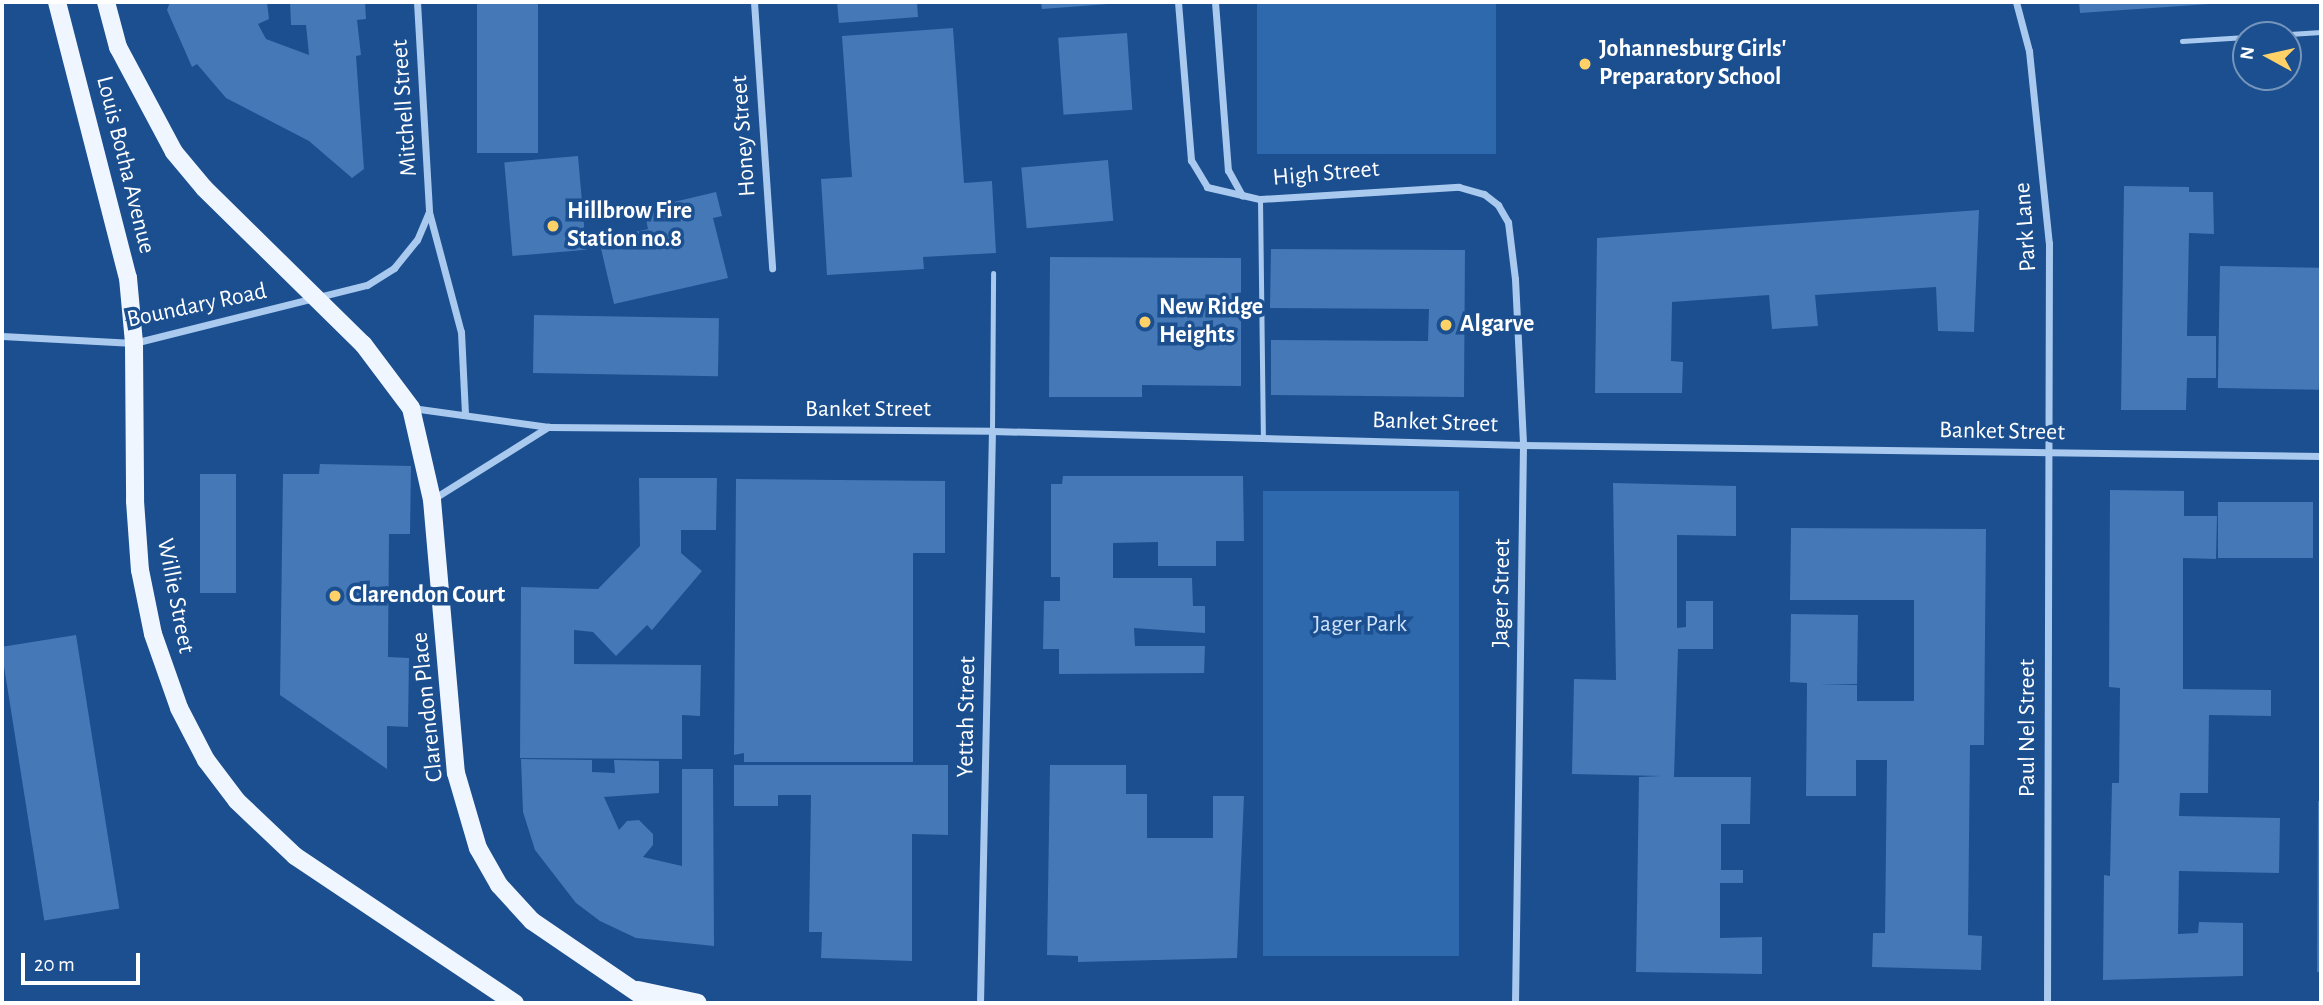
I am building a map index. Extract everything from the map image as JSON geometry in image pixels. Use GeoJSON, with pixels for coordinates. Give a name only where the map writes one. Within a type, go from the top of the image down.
{"type":"FeatureCollection","features":[{"type":"Feature","properties":{"kind":"main road","name":"Louis Botha Avenue"},"geometry":{"type":"LineString","coordinates":[[57,2],[113,211],[128,278],[134,343]]}},
{"type":"Feature","properties":{"kind":"main road","name":"Louis Botha Avenue"},"geometry":{"type":"LineString","coordinates":[[106,2],[118,47],[174,152],[316,299]]}},
{"type":"Feature","properties":{"kind":"main road"},"geometry":{"type":"LineString","coordinates":[[316,299],[363,344],[411,408]]}},
{"type":"Feature","properties":{"kind":"main road","name":"Willie Street"},"geometry":{"type":"LineString","coordinates":[[134,343],[135,501],[140,570],[153,634],[178,708],[205,760],[237,801],[295,856],[515,1003]]}},
{"type":"Feature","properties":{"kind":"main road","name":"Clarendon Place"},"geometry":{"type":"LineString","coordinates":[[411,408],[432,500],[456,773],[478,848],[499,885],[532,921],[652,1003]]}},
{"type":"Feature","properties":{"kind":"main road"},"geometry":{"type":"LineString","coordinates":[[631,989],[698,1003]]}},
{"type":"Feature","properties":{"kind":"street","name":"Mitchell Street"},"geometry":{"type":"LineString","coordinates":[[417,2],[429,212],[461,332],[466,413]]}},
{"type":"Feature","properties":{"kind":"street","name":"Honey Street"},"geometry":{"type":"LineString","coordinates":[[754,2],[772,268]]}},
{"type":"Feature","properties":{"kind":"street"},"geometry":{"type":"LineString","coordinates":[[1178,2],[1191,160],[1207,187],[1242,195]]}},
{"type":"Feature","properties":{"kind":"street","name":"High Street"},"geometry":{"type":"LineString","coordinates":[[1215,2],[1228,170],[1242,195],[1260,199],[1428,187],[1458,187],[1484,194]]}},
{"type":"Feature","properties":{"kind":"street","name":"Park Lane"},"geometry":{"type":"LineString","coordinates":[[2016,2],[2029,51],[2049,243],[2048,452]]}},
{"type":"Feature","properties":{"kind":"street","name":"Jager Street"},"geometry":{"type":"LineString","coordinates":[[1484,194],[1498,205],[1513,246],[1523,445],[1515,1003]]}},
{"type":"Feature","properties":{"kind":"street","name":"Mitchell Street"},"geometry":{"type":"LineString","coordinates":[[316,299],[367,285],[394,268],[417,240],[429,212]]}},
{"type":"Feature","properties":{"kind":"street","name":"Boundary Road"},"geometry":{"type":"LineString","coordinates":[[2,336],[134,343],[316,299]]}},
{"type":"Feature","properties":{"kind":"street","name":"Banket Street"},"geometry":{"type":"LineString","coordinates":[[411,408],[466,413],[549,427],[992,431],[1523,445],[2321,456]]}},
{"type":"Feature","properties":{"kind":"street"},"geometry":{"type":"LineString","coordinates":[[432,500],[549,427]]}},
{"type":"Feature","properties":{"kind":"street","name":"Yettah Street"},"geometry":{"type":"LineString","coordinates":[[980,1003],[992,431]]}},
{"type":"Feature","properties":{"kind":"street","name":"Paul Nel Street"},"geometry":{"type":"LineString","coordinates":[[2047,1003],[2048,452]]}},
{"type":"Feature","properties":{"kind":"lane"},"geometry":{"type":"LineString","coordinates":[[2302,33],[2321,32]]}},
{"type":"Feature","properties":{"kind":"lane"},"geometry":{"type":"LineString","coordinates":[[2182,41],[2232,38]]}},
{"type":"Feature","properties":{"kind":"lane"},"geometry":{"type":"LineString","coordinates":[[1260,199],[1263,438]]}},
{"type":"Feature","properties":{"kind":"lane"},"geometry":{"type":"LineString","coordinates":[[992,431],[993,273]]}},
{"type":"Feature","properties":{"kind":"green space"},"geometry":{"type":"Polygon","coordinates":[[[1257,2],[1496,2],[1496,154],[1257,154],[1257,2]]]}},
{"type":"Feature","properties":{"kind":"green space","name":"Jager Park"},"geometry":{"type":"Polygon","coordinates":[[[1263,491],[1459,491],[1459,956],[1263,956],[1263,491]]]}},
{"type":"Feature","properties":{"kind":"building"},"geometry":{"type":"Polygon","coordinates":[[[170,2],[267,2],[269,19],[258,24],[266,39],[309,55],[306,25],[291,25],[290,2],[365,2],[366,19],[357,20],[361,55],[356,56],[364,169],[352,178],[309,141],[226,98],[197,64],[192,67],[167,10],[170,2]]]}},
{"type":"Feature","properties":{"kind":"building"},"geometry":{"type":"Polygon","coordinates":[[[477,2],[538,2],[538,153],[477,153],[477,2]]]}},
{"type":"Feature","properties":{"kind":"building"},"geometry":{"type":"Polygon","coordinates":[[[837,2],[917,2],[918,17],[839,23],[837,2]]]}},
{"type":"Feature","properties":{"kind":"building"},"geometry":{"type":"Polygon","coordinates":[[[1041,2],[1109,2],[1109,4],[1042,9],[1041,2]]]}},
{"type":"Feature","properties":{"kind":"building"},"geometry":{"type":"Polygon","coordinates":[[[2079,2],[2210,2],[2210,4],[2080,13],[2079,2]]]}},
{"type":"Feature","properties":{"kind":"building"},"geometry":{"type":"Polygon","coordinates":[[[953,28],[964,183],[992,181],[996,253],[923,257],[924,269],[827,275],[821,179],[852,177],[842,36],[953,28]]]}},
{"type":"Feature","properties":{"kind":"building"},"geometry":{"type":"Polygon","coordinates":[[[1127,33],[1132,110],[1064,115],[1058,38],[1127,33]]]}},
{"type":"Feature","properties":{"kind":"building"},"geometry":{"type":"Polygon","coordinates":[[[578,156],[586,250],[512,256],[504,162],[578,156]]]}},
{"type":"Feature","properties":{"kind":"building"},"geometry":{"type":"Polygon","coordinates":[[[1108,160],[1113,221],[1027,228],[1021,168],[1108,160]]]}},
{"type":"Feature","properties":{"kind":"building"},"geometry":{"type":"Polygon","coordinates":[[[2124,186],[2189,187],[2189,192],[2213,192],[2214,234],[2189,233],[2187,336],[2216,336],[2216,378],[2187,378],[2186,410],[2121,410],[2124,186]]]}},
{"type":"Feature","properties":{"kind":"building"},"geometry":{"type":"Polygon","coordinates":[[[716,192],[722,216],[713,218],[728,278],[614,304],[599,240],[648,229],[644,209],[716,192]]]}},
{"type":"Feature","properties":{"kind":"building"},"geometry":{"type":"Polygon","coordinates":[[[1979,210],[1974,332],[1938,331],[1936,287],[1815,295],[1818,326],[1772,329],[1769,295],[1672,302],[1671,361],[1683,362],[1682,393],[1595,393],[1597,238],[1979,210]]]}},
{"type":"Feature","properties":{"kind":"building","name":"Algarve"},"geometry":{"type":"Polygon","coordinates":[[[1271,249],[1465,250],[1464,397],[1271,395],[1271,340],[1428,341],[1429,309],[1270,308],[1271,249]]]}},
{"type":"Feature","properties":{"kind":"building","name":"New Ridge Heights"},"geometry":{"type":"Polygon","coordinates":[[[1050,257],[1241,258],[1241,386],[1142,385],[1142,397],[1049,397],[1050,257]]]}},
{"type":"Feature","properties":{"kind":"building"},"geometry":{"type":"Polygon","coordinates":[[[2220,266],[2321,268],[2319,390],[2218,388],[2220,266]]]}},
{"type":"Feature","properties":{"kind":"building"},"geometry":{"type":"Polygon","coordinates":[[[534,315],[719,318],[718,376],[533,373],[534,315]]]}},
{"type":"Feature","properties":{"kind":"building","name":"Clarendon Court"},"geometry":{"type":"Polygon","coordinates":[[[320,464],[411,466],[410,534],[389,534],[388,657],[409,658],[408,727],[387,726],[387,769],[280,695],[283,474],[319,474],[320,464]]]}},
{"type":"Feature","properties":{"kind":"building"},"geometry":{"type":"Polygon","coordinates":[[[200,474],[236,474],[236,593],[200,593],[200,474]]]}},
{"type":"Feature","properties":{"kind":"building"},"geometry":{"type":"Polygon","coordinates":[[[1063,476],[1243,476],[1244,541],[1216,541],[1216,566],[1158,566],[1158,542],[1113,543],[1113,578],[1192,578],[1193,606],[1205,606],[1205,633],[1134,628],[1135,646],[1205,646],[1204,673],[1059,674],[1059,649],[1043,649],[1044,601],[1060,601],[1060,577],[1051,577],[1051,484],[1062,484],[1063,476]]]}},
{"type":"Feature","properties":{"kind":"building"},"geometry":{"type":"Polygon","coordinates":[[[639,478],[717,478],[716,530],[681,530],[681,553],[702,571],[652,630],[647,625],[616,656],[593,632],[574,630],[574,664],[701,665],[700,716],[682,715],[682,759],[520,758],[521,587],[598,589],[640,546],[639,478]]]}},
{"type":"Feature","properties":{"kind":"building"},"geometry":{"type":"Polygon","coordinates":[[[736,479],[945,481],[945,553],[913,553],[913,762],[744,762],[744,753],[734,755],[736,479]]]}},
{"type":"Feature","properties":{"kind":"building"},"geometry":{"type":"Polygon","coordinates":[[[1613,483],[1736,486],[1736,536],[1677,535],[1677,628],[1686,627],[1686,601],[1713,601],[1713,649],[1678,649],[1674,777],[1751,777],[1750,824],[1721,824],[1721,870],[1743,870],[1743,883],[1720,883],[1720,938],[1762,937],[1762,974],[1636,972],[1639,777],[1661,776],[1572,774],[1574,679],[1616,680],[1613,483]]]}},
{"type":"Feature","properties":{"kind":"building"},"geometry":{"type":"Polygon","coordinates":[[[2110,490],[2184,491],[2184,516],[2217,516],[2216,559],[2183,558],[2183,689],[2271,690],[2271,716],[2209,715],[2208,793],[2180,793],[2179,816],[2280,818],[2279,873],[2179,871],[2178,934],[2198,933],[2199,922],[2243,923],[2243,976],[2103,980],[2104,875],[2110,876],[2112,783],[2119,783],[2120,688],[2109,687],[2110,490]]]}},
{"type":"Feature","properties":{"kind":"building"},"geometry":{"type":"Polygon","coordinates":[[[2218,502],[2313,502],[2313,558],[2218,558],[2218,502]]]}},
{"type":"Feature","properties":{"kind":"building"},"geometry":{"type":"Polygon","coordinates":[[[1791,528],[1986,529],[1984,745],[1970,745],[1968,935],[1982,936],[1981,970],[1872,967],[1873,933],[1885,933],[1887,760],[1856,760],[1856,796],[1806,796],[1807,683],[1790,682],[1791,614],[1858,615],[1857,684],[1820,684],[1857,685],[1857,701],[1914,701],[1914,600],[1790,600],[1791,528]]]}},
{"type":"Feature","properties":{"kind":"building"},"geometry":{"type":"Polygon","coordinates":[[[76,635],[119,909],[44,920],[2,647],[76,635]]]}},
{"type":"Feature","properties":{"kind":"building"},"geometry":{"type":"Polygon","coordinates":[[[521,759],[592,760],[592,772],[615,773],[614,760],[659,761],[659,793],[604,797],[619,830],[627,821],[639,820],[653,834],[653,845],[643,857],[682,866],[682,769],[713,769],[714,946],[636,938],[600,921],[576,903],[535,850],[523,812],[521,759]]]}},
{"type":"Feature","properties":{"kind":"building"},"geometry":{"type":"Polygon","coordinates":[[[734,765],[948,765],[948,835],[912,834],[912,961],[821,958],[822,932],[809,932],[811,795],[778,795],[778,806],[734,806],[734,765]]]}},
{"type":"Feature","properties":{"kind":"building"},"geometry":{"type":"Polygon","coordinates":[[[1050,765],[1126,765],[1126,794],[1147,794],[1147,838],[1213,838],[1213,796],[1244,796],[1237,958],[1078,962],[1078,956],[1047,955],[1050,765]]]}},
{"type":"Feature","properties":{"kind":"building"},"geometry":{"type":"Polygon","coordinates":[[[2318,801],[2321,801],[2321,972],[2317,972],[2318,801]]]}},
{"type":"Feature","properties":{"kind":"place","name":"Johannesburg Girls' Preparatory School"},"geometry":{"type":"Point","coordinates":[1585,64]}},
{"type":"Feature","properties":{"kind":"place","name":"Hillbrow Fire Station no.8"},"geometry":{"type":"Point","coordinates":[553,226]}},
{"type":"Feature","properties":{"kind":"place","name":"New Ridge Heights"},"geometry":{"type":"Point","coordinates":[1145,322]}},
{"type":"Feature","properties":{"kind":"place","name":"Algarve"},"geometry":{"type":"Point","coordinates":[1446,325]}},
{"type":"Feature","properties":{"kind":"place","name":"Clarendon Court"},"geometry":{"type":"Point","coordinates":[335,596]}}]}
